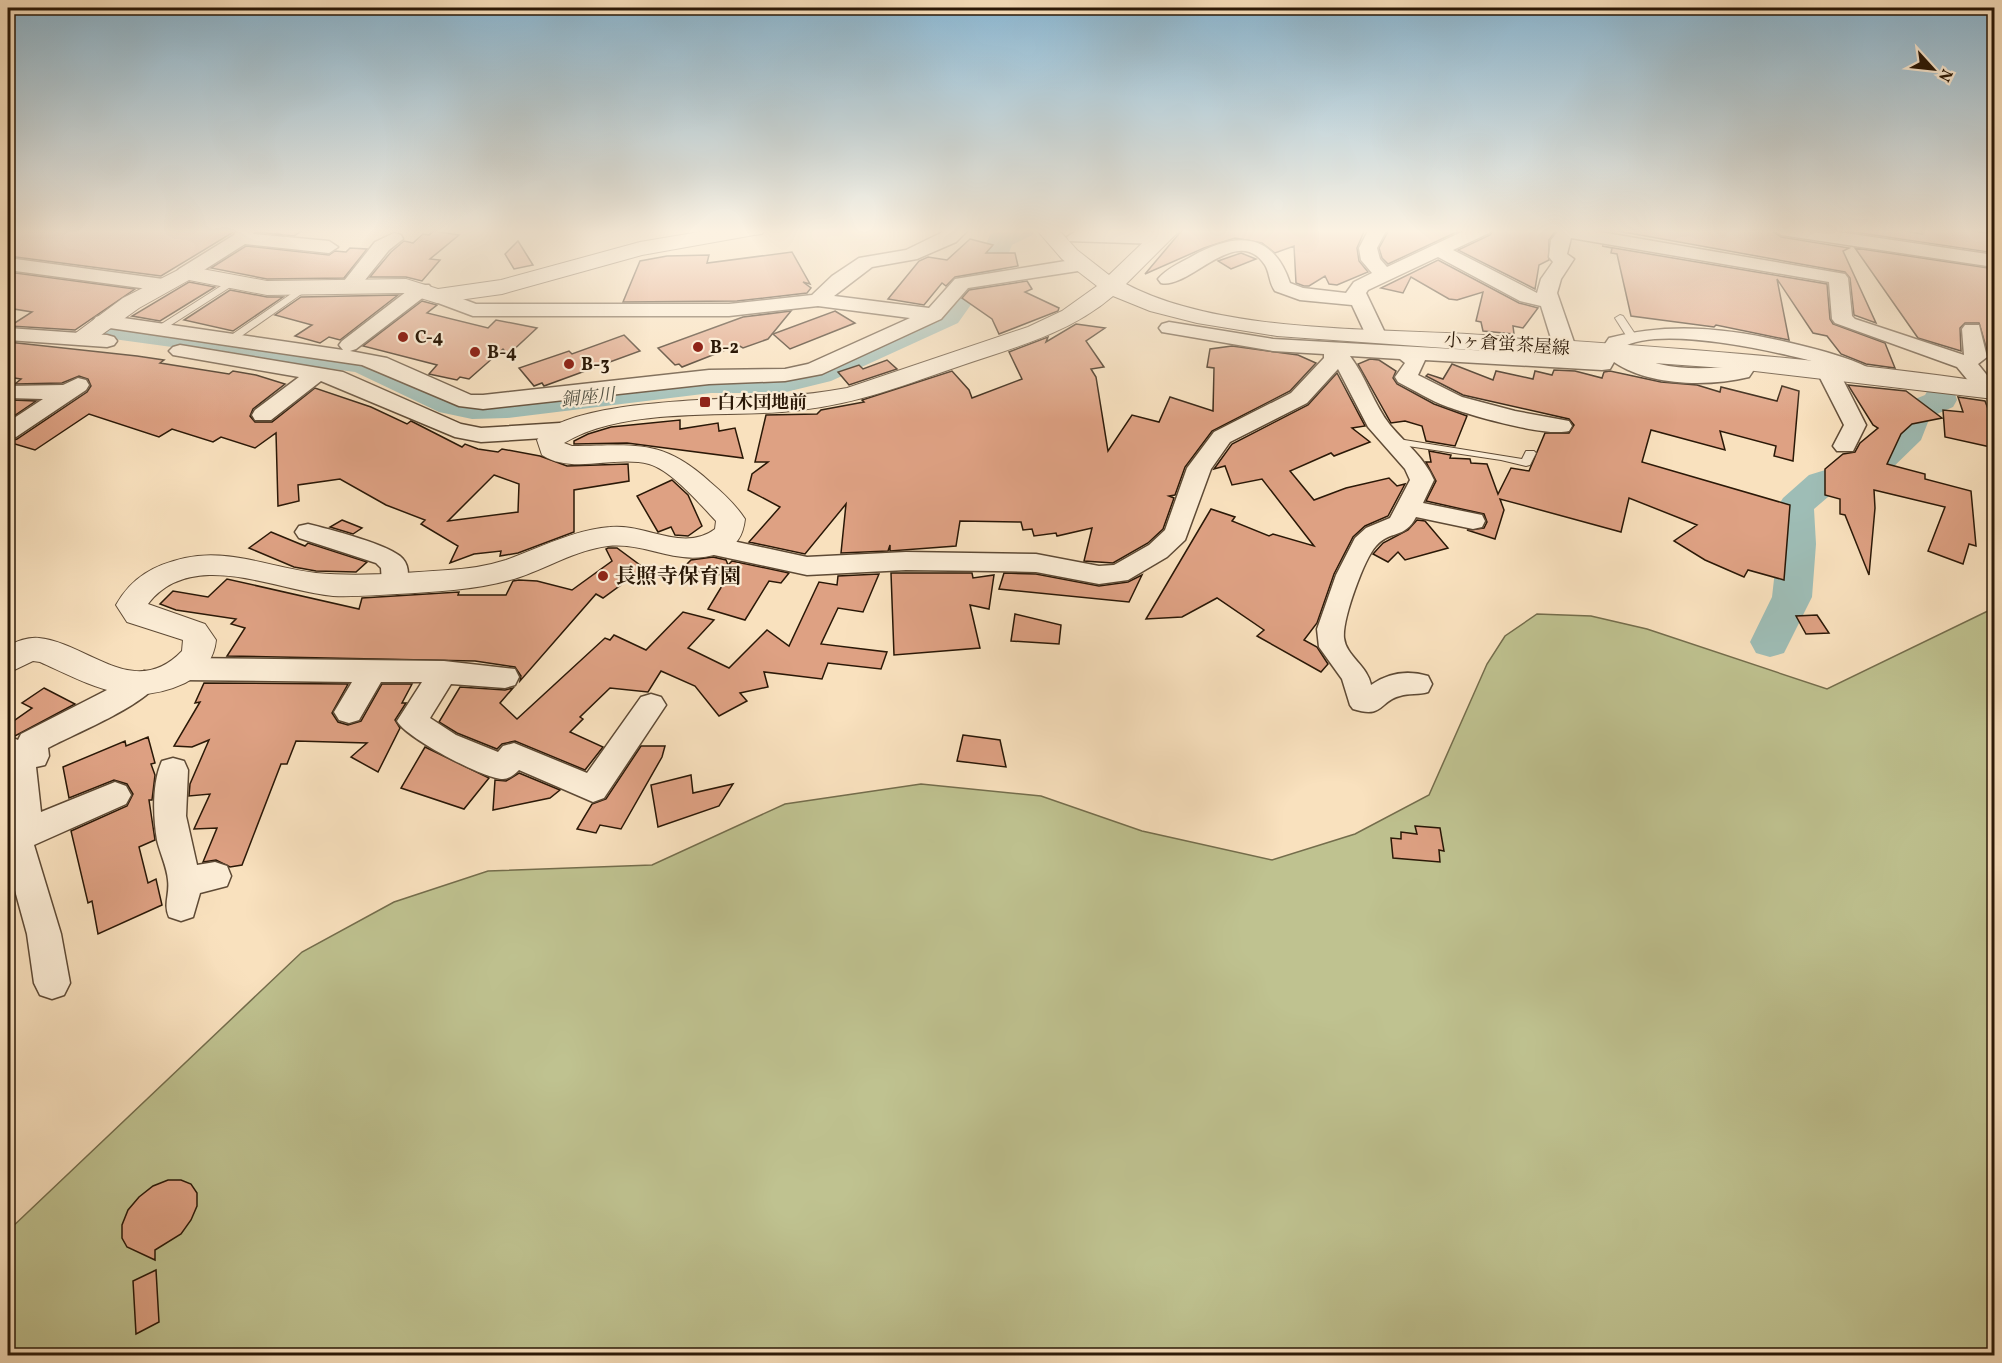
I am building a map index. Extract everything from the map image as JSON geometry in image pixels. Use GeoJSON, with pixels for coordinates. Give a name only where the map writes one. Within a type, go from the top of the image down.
{"type":"FeatureCollection","features":[{"type":"Feature","properties":{"kind":"street"},"geometry":{"type":"LineString","coordinates":[[81,338],[103,321],[150,293]]}},
{"type":"Feature","properties":{"kind":"street"},"geometry":{"type":"LineString","coordinates":[[427,293],[473,310],[729,310],[818,300],[934,315]]}},
{"type":"Feature","properties":{"kind":"street"},"geometry":{"type":"LineString","coordinates":[[349,345],[438,296],[462,293]]}},
{"type":"Feature","properties":{"kind":"street"},"geometry":{"type":"LineString","coordinates":[[438,296],[581,293]]}},
{"type":"Feature","properties":{"kind":"street"},"geometry":{"type":"LineString","coordinates":[[818,300],[825,293]]}},
{"type":"Feature","properties":{"kind":"street"},"geometry":{"type":"LineString","coordinates":[[103,321],[379,363],[450,395],[467,401],[483,402],[709,377],[796,373],[814,369],[934,315],[959,293]]}},
{"type":"Feature","properties":{"kind":"street"},"geometry":{"type":"LineString","coordinates":[[8,334],[81,338],[317,374],[345,382],[455,430],[481,435],[560,430],[591,422],[661,411],[807,402],[847,397],[1048,326],[1083,308],[1103,293]]}},
{"type":"Feature","properties":{"kind":"street","name":"小ヶ倉蛍茶屋線"},"geometry":{"type":"LineString","coordinates":[[1127,293],[1141,300],[1209,320],[1376,335],[1826,368],[1991,390]]}},
{"type":"Feature","properties":{"kind":"street"},"geometry":{"type":"LineString","coordinates":[[1298,293],[1357,300]]}},
{"type":"Feature","properties":{"kind":"street"},"geometry":{"type":"LineString","coordinates":[[1356,293],[1357,300],[1376,335]]}},
{"type":"Feature","properties":{"kind":"street"},"geometry":{"type":"LineString","coordinates":[[1519,293],[1527,297],[1549,301]]}},
{"type":"Feature","properties":{"kind":"street"},"geometry":{"type":"LineString","coordinates":[[1547,293],[1564,348]]}},
{"type":"Feature","properties":{"kind":"street"},"geometry":{"type":"LineString","coordinates":[[1839,293],[1842,318],[1848,323],[1965,362],[1991,390]]}},
{"type":"Feature","properties":{"kind":"street"},"geometry":{"type":"LineString","coordinates":[[1169,328],[1236,341],[1334,349],[1602,364],[1616,342],[1632,337],[1703,334],[1752,339],[1843,363],[1861,373]]}},
{"type":"Feature","properties":{"kind":"street"},"geometry":{"type":"LineString","coordinates":[[1965,362],[1976,357],[1972,329]]}},
{"type":"Feature","properties":{"kind":"street"},"geometry":{"type":"LineString","coordinates":[[1334,349],[1352,372],[1379,427],[1421,473],[1422,480],[1400,524],[1376,533],[1364,543],[1332,618],[1330,638],[1339,657],[1356,677],[1356,690],[1363,700],[1371,701],[1392,685],[1419,684]]}},
{"type":"Feature","properties":{"kind":"street"},"geometry":{"type":"LineString","coordinates":[[8,661],[21,653],[42,650],[108,681],[156,681],[182,669],[199,653],[200,640],[194,632],[138,614],[132,604],[144,588],[178,570],[194,566],[227,565],[332,585],[467,579],[501,572],[569,546],[611,536],[633,537],[686,549],[698,550],[714,546],[807,566],[906,561],[1036,563],[1099,575],[1119,574],[1158,551],[1176,534],[1199,468],[1222,437],[1299,398],[1335,360],[1334,349]]}},
{"type":"Feature","properties":{"kind":"street"},"geometry":{"type":"LineString","coordinates":[[1612,351],[1625,362],[1661,373],[1712,375],[1741,372],[1744,368]]}},
{"type":"Feature","properties":{"kind":"street"},"geometry":{"type":"LineString","coordinates":[[1406,353],[1416,362],[1406,377],[1454,402],[1513,418],[1561,426]]}},
{"type":"Feature","properties":{"kind":"street"},"geometry":{"type":"LineString","coordinates":[[1826,368],[1855,425],[1845,446]]}},
{"type":"Feature","properties":{"kind":"street"},"geometry":{"type":"LineString","coordinates":[[263,415],[317,374]]}},
{"type":"Feature","properties":{"kind":"street"},"geometry":{"type":"LineString","coordinates":[[8,392],[73,389],[8,432]]}},
{"type":"Feature","properties":{"kind":"street"},"geometry":{"type":"LineString","coordinates":[[560,430],[550,440],[552,449],[560,454],[637,454],[654,456],[670,463],[731,519],[729,533],[714,546]]}},
{"type":"Feature","properties":{"kind":"street"},"geometry":{"type":"LineString","coordinates":[[1410,508],[1473,521]]}},
{"type":"Feature","properties":{"kind":"street"},"geometry":{"type":"LineString","coordinates":[[308,532],[386,557],[394,566],[395,583]]}},
{"type":"Feature","properties":{"kind":"street"},"geometry":{"type":"LineString","coordinates":[[182,669],[444,672],[505,677]]}},
{"type":"Feature","properties":{"kind":"street"},"geometry":{"type":"LineString","coordinates":[[349,712],[373,671]]}},
{"type":"Feature","properties":{"kind":"street"},"geometry":{"type":"LineString","coordinates":[[444,672],[412,722],[445,743],[503,767],[514,755],[593,789],[651,705]]}},
{"type":"Feature","properties":{"kind":"street"},"geometry":{"type":"LineString","coordinates":[[52,983],[44,934],[17,839],[21,752],[32,742],[129,693],[144,682]]}},
{"type":"Feature","properties":{"kind":"street"},"geometry":{"type":"LineString","coordinates":[[172,770],[170,816],[173,840],[194,888]]}},
{"type":"Feature","properties":{"kind":"street"},"geometry":{"type":"LineString","coordinates":[[17,839],[115,795]]}},
{"type":"Feature","properties":{"kind":"lane"},"geometry":{"type":"LineString","coordinates":[[157,330],[215,293]]}},
{"type":"Feature","properties":{"kind":"lane"},"geometry":{"type":"LineString","coordinates":[[230,340],[297,293]]}},
{"type":"Feature","properties":{"kind":"lane"},"geometry":{"type":"LineString","coordinates":[[1620,318],[1632,337]]}},
{"type":"Feature","properties":{"kind":"lane"},"geometry":{"type":"LineString","coordinates":[[1392,441],[1502,457],[1526,463],[1530,453]]}},
{"type":"Feature","properties":{"kind":"green space"},"geometry":{"type":"Polygon","coordinates":[[[1994,608],[1994,1355],[8,1356],[9,1230],[302,952],[394,902],[488,871],[652,865],[785,804],[921,784],[1041,796],[1142,831],[1272,860],[1355,834],[1429,795],[1487,664],[1505,636],[1537,614],[1591,616],[1647,629],[1827,689],[1994,608]]]}},
{"type":"Feature","properties":{"kind":"building"},"geometry":{"type":"Polygon","coordinates":[[[8,293],[130,293],[75,330],[10,326],[32,312],[8,308],[8,293]]]}},
{"type":"Feature","properties":{"kind":"building"},"geometry":{"type":"Polygon","coordinates":[[[171,293],[206,293],[160,321],[132,316],[171,293]]]}},
{"type":"Feature","properties":{"kind":"building"},"geometry":{"type":"Polygon","coordinates":[[[226,293],[283,297],[233,331],[184,320],[226,293]]]}},
{"type":"Feature","properties":{"kind":"building"},"geometry":{"type":"Polygon","coordinates":[[[627,293],[807,293],[737,301],[623,302],[627,293]]]}},
{"type":"Feature","properties":{"kind":"building"},"geometry":{"type":"Polygon","coordinates":[[[893,293],[934,293],[924,305],[888,299],[893,293]]]}},
{"type":"Feature","properties":{"kind":"building"},"geometry":{"type":"Polygon","coordinates":[[[967,293],[1026,293],[1059,308],[1058,311],[999,334],[992,319],[962,298],[967,293]]]}},
{"type":"Feature","properties":{"kind":"building"},"geometry":{"type":"Polygon","coordinates":[[[1438,293],[1481,293],[1457,300],[1449,299],[1438,293]]]}},
{"type":"Feature","properties":{"kind":"building"},"geometry":{"type":"Polygon","coordinates":[[[1483,293],[1499,293],[1519,303],[1538,308],[1523,328],[1513,326],[1514,334],[1483,331],[1481,322],[1476,321],[1483,293]]]}},
{"type":"Feature","properties":{"kind":"building"},"geometry":{"type":"Polygon","coordinates":[[[1626,293],[1780,293],[1789,340],[1716,325],[1714,327],[1631,316],[1626,293]]]}},
{"type":"Feature","properties":{"kind":"building"},"geometry":{"type":"Polygon","coordinates":[[[1786,293],[1828,293],[1830,319],[1833,324],[1885,343],[1895,368],[1866,364],[1841,354],[1827,336],[1813,333],[1786,293]]]}},
{"type":"Feature","properties":{"kind":"building"},"geometry":{"type":"Polygon","coordinates":[[[1852,293],[1862,293],[1876,323],[1854,315],[1852,293]]]}},
{"type":"Feature","properties":{"kind":"building"},"geometry":{"type":"Polygon","coordinates":[[[1886,293],[1995,293],[1995,359],[1989,357],[1979,323],[1965,323],[1960,328],[1961,351],[1918,338],[1886,293]]]}},
{"type":"Feature","properties":{"kind":"building"},"geometry":{"type":"Polygon","coordinates":[[[398,295],[340,340],[329,337],[320,343],[295,336],[312,325],[275,315],[301,297],[398,295]]]}},
{"type":"Feature","properties":{"kind":"building"},"geometry":{"type":"Polygon","coordinates":[[[422,301],[437,305],[427,313],[488,328],[496,320],[537,328],[508,355],[503,349],[469,379],[460,377],[457,380],[429,374],[437,365],[363,346],[422,301]]]}},
{"type":"Feature","properties":{"kind":"building","name":"B-2"},"geometry":{"type":"Polygon","coordinates":[[[791,311],[768,339],[743,348],[738,345],[682,367],[679,364],[675,365],[658,348],[743,317],[791,311]]]}},
{"type":"Feature","properties":{"kind":"building"},"geometry":{"type":"Polygon","coordinates":[[[835,311],[855,323],[790,349],[773,334],[835,311]]]}},
{"type":"Feature","properties":{"kind":"building"},"geometry":{"type":"Polygon","coordinates":[[[1076,324],[1105,328],[1086,341],[1104,367],[1091,369],[1096,377],[1108,451],[1132,415],[1159,422],[1170,397],[1213,411],[1214,368],[1207,367],[1210,349],[1232,346],[1298,355],[1316,363],[1290,391],[1212,431],[1185,467],[1175,495],[1169,496],[1174,498],[1163,529],[1148,543],[1113,563],[1084,561],[1092,528],[1057,536],[1056,533],[1034,536],[1032,529],[1023,530],[1021,522],[960,521],[956,546],[890,551],[890,545],[888,551],[841,553],[846,504],[805,554],[749,542],[780,507],[748,490],[752,474],[768,462],[755,462],[766,415],[817,414],[821,410],[864,402],[862,400],[952,371],[969,390],[972,398],[1022,379],[1009,352],[1048,337],[1046,342],[1076,324]]]}},
{"type":"Feature","properties":{"kind":"building","name":"B-3"},"geometry":{"type":"Polygon","coordinates":[[[624,335],[640,351],[544,386],[542,383],[534,386],[519,368],[569,351],[572,354],[624,335]]]}},
{"type":"Feature","properties":{"kind":"building"},"geometry":{"type":"Polygon","coordinates":[[[8,342],[137,356],[164,360],[160,363],[229,374],[233,371],[285,384],[253,409],[250,416],[255,422],[272,422],[315,388],[371,407],[407,424],[411,421],[462,447],[465,444],[498,452],[502,449],[540,456],[567,466],[628,464],[629,481],[574,490],[574,532],[518,553],[500,556],[501,551],[474,554],[450,563],[458,546],[421,524],[425,520],[386,505],[340,479],[298,485],[299,501],[278,506],[276,433],[255,448],[221,437],[213,442],[172,429],[159,437],[89,414],[35,450],[8,442],[17,439],[87,392],[91,386],[88,379],[79,376],[62,383],[15,384],[21,379],[8,377],[8,342]],[[494,475],[448,521],[518,512],[519,484],[494,475]]]}},
{"type":"Feature","properties":{"kind":"building"},"geometry":{"type":"Polygon","coordinates":[[[1370,359],[1379,360],[1396,371],[1393,378],[1397,384],[1434,404],[1467,416],[1455,446],[1426,441],[1422,426],[1405,421],[1391,423],[1358,364],[1370,359]]]}},
{"type":"Feature","properties":{"kind":"building"},"geometry":{"type":"Polygon","coordinates":[[[887,360],[897,369],[849,385],[838,372],[859,365],[863,369],[887,360]]]}},
{"type":"Feature","properties":{"kind":"building"},"geometry":{"type":"Polygon","coordinates":[[[1452,364],[1493,380],[1496,371],[1533,379],[1535,371],[1552,375],[1554,370],[1575,371],[1602,378],[1604,372],[1610,371],[1661,382],[1697,385],[1720,392],[1721,387],[1777,401],[1782,386],[1799,391],[1793,461],[1774,456],[1776,446],[1720,431],[1725,450],[1651,430],[1642,462],[1790,505],[1784,580],[1748,570],[1744,577],[1705,560],[1674,541],[1697,525],[1629,498],[1621,532],[1500,499],[1504,510],[1495,539],[1467,530],[1484,528],[1487,522],[1484,514],[1426,501],[1436,481],[1426,462],[1431,462],[1429,451],[1451,455],[1450,458],[1470,459],[1471,463],[1487,464],[1498,494],[1511,468],[1529,471],[1545,433],[1569,433],[1574,425],[1569,419],[1463,395],[1426,376],[1428,374],[1443,379],[1452,364]]]}},
{"type":"Feature","properties":{"kind":"building"},"geometry":{"type":"Polygon","coordinates":[[[1337,373],[1365,426],[1352,428],[1370,442],[1334,456],[1331,453],[1290,471],[1314,500],[1346,488],[1389,478],[1397,486],[1405,484],[1388,516],[1365,526],[1353,537],[1334,574],[1317,623],[1304,640],[1317,647],[1328,664],[1321,672],[1257,636],[1264,630],[1217,598],[1182,617],[1146,619],[1211,509],[1235,517],[1232,521],[1269,536],[1273,534],[1314,546],[1262,479],[1232,485],[1225,466],[1214,469],[1232,444],[1308,405],[1337,373]]]}},
{"type":"Feature","properties":{"kind":"building"},"geometry":{"type":"Polygon","coordinates":[[[1848,385],[1906,391],[1942,418],[1912,424],[1901,434],[1887,464],[1925,474],[1925,479],[1971,491],[1976,546],[1969,544],[1963,564],[1928,551],[1945,507],[1874,490],[1875,508],[1869,575],[1845,515],[1840,514],[1840,499],[1825,495],[1825,469],[1843,454],[1855,452],[1860,443],[1878,428],[1873,425],[1848,385]]]}},
{"type":"Feature","properties":{"kind":"building"},"geometry":{"type":"Polygon","coordinates":[[[1958,397],[1985,401],[1995,427],[1995,448],[1945,437],[1943,410],[1963,412],[1958,397]]]}},
{"type":"Feature","properties":{"kind":"building"},"geometry":{"type":"Polygon","coordinates":[[[12,400],[36,401],[8,420],[8,404],[12,400]]]}},
{"type":"Feature","properties":{"kind":"building"},"geometry":{"type":"Polygon","coordinates":[[[680,420],[680,429],[718,423],[719,431],[735,428],[743,458],[627,443],[574,444],[574,441],[588,434],[611,427],[680,420]]]}},
{"type":"Feature","properties":{"kind":"building"},"geometry":{"type":"Polygon","coordinates":[[[672,480],[688,495],[702,526],[688,536],[675,535],[671,527],[658,532],[637,496],[672,480]]]}},
{"type":"Feature","properties":{"kind":"building"},"geometry":{"type":"Polygon","coordinates":[[[342,520],[362,528],[353,534],[330,527],[342,520]]]}},
{"type":"Feature","properties":{"kind":"building"},"geometry":{"type":"Polygon","coordinates":[[[1417,520],[1425,521],[1448,548],[1405,560],[1398,552],[1388,562],[1373,554],[1383,543],[1408,530],[1417,520]]]}},
{"type":"Feature","properties":{"kind":"building"},"geometry":{"type":"Polygon","coordinates":[[[271,532],[305,546],[308,543],[367,562],[356,572],[316,571],[294,567],[249,548],[271,532]]]}},
{"type":"Feature","properties":{"kind":"building"},"geometry":{"type":"Polygon","coordinates":[[[617,548],[644,568],[603,598],[596,594],[520,681],[521,676],[515,667],[475,661],[227,656],[245,628],[231,624],[236,619],[176,610],[160,604],[173,591],[208,597],[227,579],[359,609],[362,598],[459,592],[458,595],[506,595],[513,581],[519,580],[537,581],[572,590],[612,561],[606,549],[617,548]]]}},
{"type":"Feature","properties":{"kind":"building"},"geometry":{"type":"Polygon","coordinates":[[[713,557],[726,560],[728,565],[732,561],[789,573],[781,583],[769,581],[745,620],[708,609],[728,576],[682,569],[691,560],[713,557]]]}},
{"type":"Feature","properties":{"kind":"building"},"geometry":{"type":"Polygon","coordinates":[[[891,573],[972,573],[973,578],[994,575],[989,609],[970,605],[980,648],[894,655],[891,573]]]}},
{"type":"Feature","properties":{"kind":"building"},"geometry":{"type":"Polygon","coordinates":[[[1004,573],[1036,574],[1099,586],[1128,582],[1142,575],[1129,602],[999,589],[1004,573]]]}},
{"type":"Feature","properties":{"kind":"building"},"geometry":{"type":"Polygon","coordinates":[[[879,574],[863,612],[838,608],[821,644],[887,652],[881,669],[828,663],[822,679],[764,672],[768,687],[740,693],[747,701],[719,716],[695,686],[661,671],[648,692],[610,688],[580,717],[583,719],[570,732],[603,747],[585,770],[515,741],[502,744],[497,749],[457,733],[439,722],[460,687],[505,690],[513,688],[500,703],[517,719],[605,638],[610,640],[614,635],[646,650],[683,612],[714,620],[688,648],[729,668],[767,630],[789,646],[819,582],[837,585],[838,576],[879,574]]]}},
{"type":"Feature","properties":{"kind":"building"},"geometry":{"type":"Polygon","coordinates":[[[1015,614],[1061,625],[1059,644],[1011,641],[1015,614]]]}},
{"type":"Feature","properties":{"kind":"building"},"geometry":{"type":"Polygon","coordinates":[[[1817,615],[1829,633],[1806,634],[1796,616],[1817,615]]]}},
{"type":"Feature","properties":{"kind":"building"},"geometry":{"type":"Polygon","coordinates":[[[204,683],[348,684],[332,713],[338,722],[348,725],[361,721],[382,684],[412,684],[402,703],[406,703],[395,720],[400,728],[378,772],[351,757],[367,743],[296,741],[287,764],[281,764],[242,865],[230,867],[216,860],[203,862],[217,828],[194,829],[210,794],[189,796],[190,784],[209,740],[192,747],[174,746],[200,702],[195,703],[204,683]]]}},
{"type":"Feature","properties":{"kind":"building"},"geometry":{"type":"Polygon","coordinates":[[[44,688],[75,704],[15,736],[8,734],[8,725],[32,708],[22,703],[44,688]]]}},
{"type":"Feature","properties":{"kind":"building"},"geometry":{"type":"Polygon","coordinates":[[[963,735],[1000,740],[1006,767],[957,761],[963,735]]]}},
{"type":"Feature","properties":{"kind":"building"},"geometry":{"type":"Polygon","coordinates":[[[148,737],[155,763],[151,764],[155,775],[152,800],[149,800],[155,840],[139,847],[148,883],[156,879],[162,905],[98,934],[92,901],[88,903],[71,831],[127,806],[133,794],[127,784],[114,780],[69,798],[63,767],[125,741],[126,746],[148,737]]]}},
{"type":"Feature","properties":{"kind":"building"},"geometry":{"type":"Polygon","coordinates":[[[641,746],[665,746],[662,757],[621,829],[600,825],[596,833],[577,829],[592,804],[606,799],[641,746]]]}},
{"type":"Feature","properties":{"kind":"building"},"geometry":{"type":"Polygon","coordinates":[[[425,747],[489,778],[464,809],[401,788],[425,747]]]}},
{"type":"Feature","properties":{"kind":"building"},"geometry":{"type":"Polygon","coordinates":[[[519,773],[560,790],[550,798],[493,810],[495,780],[506,781],[519,773]]]}},
{"type":"Feature","properties":{"kind":"building"},"geometry":{"type":"Polygon","coordinates":[[[691,775],[693,793],[733,784],[719,806],[658,827],[651,785],[691,775]]]}},
{"type":"Feature","properties":{"kind":"building"},"geometry":{"type":"Polygon","coordinates":[[[1415,826],[1440,828],[1444,851],[1439,850],[1440,862],[1393,858],[1391,838],[1401,839],[1401,832],[1417,834],[1415,826]]]}},
{"type":"Feature","properties":{"kind":"building"},"geometry":{"type":"Polygon","coordinates":[[[168,1180],[181,1180],[191,1184],[197,1193],[197,1206],[181,1234],[155,1250],[155,1260],[127,1247],[122,1238],[122,1225],[128,1210],[139,1197],[153,1186],[168,1180]]]}},
{"type":"Feature","properties":{"kind":"building"},"geometry":{"type":"Polygon","coordinates":[[[156,1270],[159,1322],[136,1334],[133,1281],[156,1270]]]}},
{"type":"Feature","properties":{"kind":"waterway","name":"銅座川"},"geometry":{"type":"LineString","coordinates":[[106,329],[362,364],[451,405],[472,409],[507,408],[711,383],[782,383],[820,374],[947,317],[965,293]]}},
{"type":"Feature","properties":{"kind":"waterway"},"geometry":{"type":"LineString","coordinates":[[1770,642],[1792,597],[1797,544],[1796,506],[1822,483],[1873,467],[1909,433],[1915,411],[1941,400],[1941,395]]}},
{"type":"Feature","properties":{"kind":"place","name":"C-4"},"geometry":{"type":"Point","coordinates":[403,337]}},
{"type":"Feature","properties":{"kind":"place","name":"B-2"},"geometry":{"type":"Point","coordinates":[698,347]}},
{"type":"Feature","properties":{"kind":"place","name":"B-4"},"geometry":{"type":"Point","coordinates":[475,352]}},
{"type":"Feature","properties":{"kind":"place","name":"B-3"},"geometry":{"type":"Point","coordinates":[569,364]}},
{"type":"Feature","properties":{"kind":"place","name":"白木団地前"},"geometry":{"type":"Point","coordinates":[705,402]}},
{"type":"Feature","properties":{"kind":"place","name":"長照寺保育園"},"geometry":{"type":"Point","coordinates":[603,576]}}]}
